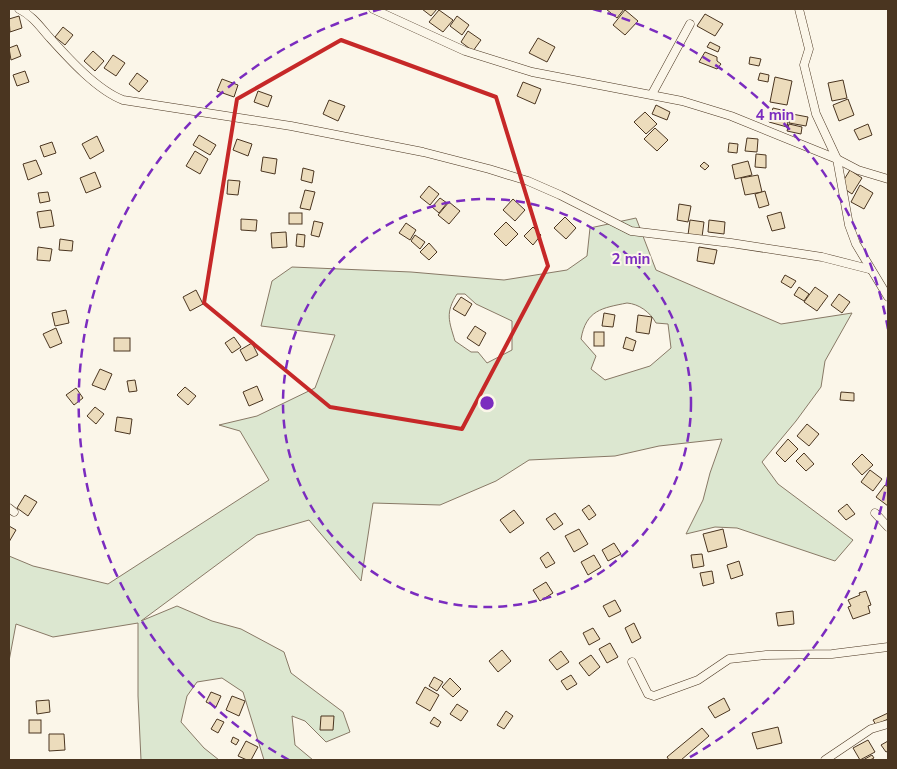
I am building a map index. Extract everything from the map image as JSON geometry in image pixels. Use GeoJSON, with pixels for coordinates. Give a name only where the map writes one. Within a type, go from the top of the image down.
{"type":"FeatureCollection","features":[{"type":"Feature","properties":{"kind":"street"},"geometry":{"type":"LineString","coordinates":[[20,9],[29,15],[74,64],[114,96],[123,100],[291,126],[414,150],[489,169],[528,182],[560,195],[631,231],[731,243],[822,257],[869,269]]}},
{"type":"Feature","properties":{"kind":"street"},"geometry":{"type":"LineString","coordinates":[[372,9],[442,42],[501,63],[532,72],[682,101],[731,116],[837,159],[858,170],[888,179]]}},
{"type":"Feature","properties":{"kind":"street"},"geometry":{"type":"LineString","coordinates":[[799,9],[809,49],[804,65],[816,114],[837,159],[849,225],[869,269],[888,297]]}},
{"type":"Feature","properties":{"kind":"street"},"geometry":{"type":"LineString","coordinates":[[652,94],[690,24]]}},
{"type":"Feature","properties":{"kind":"street"},"geometry":{"type":"LineString","coordinates":[[875,513],[888,527]]}},
{"type":"Feature","properties":{"kind":"street"},"geometry":{"type":"LineString","coordinates":[[632,662],[648,694],[654,696],[698,680],[729,659],[766,655],[832,654],[888,647]]}},
{"type":"Feature","properties":{"kind":"street"},"geometry":{"type":"LineString","coordinates":[[824,760],[871,729],[888,724]]}},
{"type":"Feature","properties":{"kind":"highlighted area"},"geometry":{"type":"Polygon","coordinates":[[[341,40],[496,97],[548,266],[462,429],[330,407],[204,303],[237,99],[341,40]]]}},
{"type":"Feature","properties":{"kind":"green space"},"geometry":{"type":"Polygon","coordinates":[[[636,218],[656,270],[781,324],[852,313],[825,361],[821,387],[762,462],[778,484],[853,540],[835,561],[737,528],[715,527],[686,534],[703,500],[722,439],[659,446],[615,456],[529,460],[496,481],[440,505],[373,503],[361,581],[309,520],[257,535],[141,621],[177,606],[212,621],[241,629],[284,652],[291,673],[343,712],[350,732],[326,742],[305,721],[292,716],[295,745],[313,760],[264,760],[243,692],[222,678],[197,682],[187,696],[181,722],[204,748],[219,760],[141,760],[138,696],[138,623],[53,637],[16,624],[9,661],[9,556],[33,566],[108,584],[269,480],[240,431],[219,425],[257,416],[315,388],[335,335],[261,326],[272,281],[292,267],[411,272],[504,280],[567,270],[587,256],[590,228],[636,218]],[[457,294],[449,317],[455,341],[471,352],[478,352],[487,363],[512,350],[512,321],[476,304],[465,294],[457,294]],[[627,303],[596,312],[591,316],[583,329],[581,339],[596,356],[591,369],[605,380],[650,366],[671,348],[668,324],[656,323],[644,309],[627,303]]]}},
{"type":"Feature","properties":{"kind":"building"},"geometry":{"type":"Polygon","coordinates":[[[422,9],[437,9],[431,16],[422,9]]]}},
{"type":"Feature","properties":{"kind":"building"},"geometry":{"type":"Polygon","coordinates":[[[606,9],[624,9],[617,18],[606,9]]]}},
{"type":"Feature","properties":{"kind":"building"},"geometry":{"type":"Polygon","coordinates":[[[439,10],[453,20],[443,32],[429,22],[439,10]]]}},
{"type":"Feature","properties":{"kind":"building"},"geometry":{"type":"Polygon","coordinates":[[[625,10],[638,21],[625,35],[613,25],[625,10]]]}},
{"type":"Feature","properties":{"kind":"building"},"geometry":{"type":"Polygon","coordinates":[[[705,14],[723,24],[715,36],[697,26],[705,14]]]}},
{"type":"Feature","properties":{"kind":"building"},"geometry":{"type":"Polygon","coordinates":[[[19,16],[22,28],[10,32],[9,19],[19,16]]]}},
{"type":"Feature","properties":{"kind":"building"},"geometry":{"type":"Polygon","coordinates":[[[457,16],[469,25],[462,35],[450,26],[457,16]]]}},
{"type":"Feature","properties":{"kind":"building"},"geometry":{"type":"Polygon","coordinates":[[[63,27],[73,35],[65,45],[55,37],[63,27]]]}},
{"type":"Feature","properties":{"kind":"building"},"geometry":{"type":"Polygon","coordinates":[[[468,31],[481,40],[473,51],[461,42],[468,31]]]}},
{"type":"Feature","properties":{"kind":"building"},"geometry":{"type":"Polygon","coordinates":[[[538,38],[555,47],[547,62],[529,53],[538,38]]]}},
{"type":"Feature","properties":{"kind":"building"},"geometry":{"type":"Polygon","coordinates":[[[710,42],[720,47],[718,52],[707,47],[710,42]]]}},
{"type":"Feature","properties":{"kind":"building"},"geometry":{"type":"Polygon","coordinates":[[[17,45],[21,56],[11,60],[9,48],[17,45]]]}},
{"type":"Feature","properties":{"kind":"building"},"geometry":{"type":"Polygon","coordinates":[[[93,51],[104,61],[95,71],[84,61],[93,51]]]}},
{"type":"Feature","properties":{"kind":"building"},"geometry":{"type":"Polygon","coordinates":[[[705,52],[717,57],[717,61],[721,64],[717,69],[699,62],[705,52]]]}},
{"type":"Feature","properties":{"kind":"building"},"geometry":{"type":"Polygon","coordinates":[[[113,55],[125,63],[116,76],[104,68],[113,55]]]}},
{"type":"Feature","properties":{"kind":"building"},"geometry":{"type":"Polygon","coordinates":[[[750,57],[761,59],[759,66],[749,64],[750,57]]]}},
{"type":"Feature","properties":{"kind":"building"},"geometry":{"type":"Polygon","coordinates":[[[25,71],[29,82],[17,86],[13,75],[25,71]]]}},
{"type":"Feature","properties":{"kind":"building"},"geometry":{"type":"Polygon","coordinates":[[[137,73],[148,81],[139,92],[129,84],[137,73]]]}},
{"type":"Feature","properties":{"kind":"building"},"geometry":{"type":"Polygon","coordinates":[[[760,73],[769,75],[768,82],[758,80],[760,73]]]}},
{"type":"Feature","properties":{"kind":"building"},"geometry":{"type":"Polygon","coordinates":[[[775,77],[792,81],[787,105],[770,102],[775,77]]]}},
{"type":"Feature","properties":{"kind":"building"},"geometry":{"type":"Polygon","coordinates":[[[222,79],[238,85],[234,97],[217,91],[222,79]]]}},
{"type":"Feature","properties":{"kind":"building"},"geometry":{"type":"Polygon","coordinates":[[[843,80],[847,98],[832,101],[828,83],[843,80]]]}},
{"type":"Feature","properties":{"kind":"building"},"geometry":{"type":"Polygon","coordinates":[[[523,82],[541,89],[535,104],[517,96],[523,82]]]}},
{"type":"Feature","properties":{"kind":"building"},"geometry":{"type":"Polygon","coordinates":[[[258,91],[272,96],[268,107],[254,102],[258,91]]]}},
{"type":"Feature","properties":{"kind":"building"},"geometry":{"type":"Polygon","coordinates":[[[848,99],[854,115],[839,121],[833,105],[848,99]]]}},
{"type":"Feature","properties":{"kind":"building"},"geometry":{"type":"Polygon","coordinates":[[[329,100],[345,106],[338,121],[323,114],[329,100]]]}},
{"type":"Feature","properties":{"kind":"building"},"geometry":{"type":"Polygon","coordinates":[[[656,105],[670,112],[667,120],[652,114],[656,105]]]}},
{"type":"Feature","properties":{"kind":"building"},"geometry":{"type":"Polygon","coordinates":[[[773,108],[790,112],[787,127],[769,122],[773,108]]]}},
{"type":"Feature","properties":{"kind":"building"},"geometry":{"type":"Polygon","coordinates":[[[645,112],[657,124],[646,134],[634,122],[645,112]]]}},
{"type":"Feature","properties":{"kind":"building"},"geometry":{"type":"Polygon","coordinates":[[[792,114],[808,117],[806,126],[789,123],[792,114]]]}},
{"type":"Feature","properties":{"kind":"building"},"geometry":{"type":"Polygon","coordinates":[[[789,124],[802,127],[801,134],[787,131],[789,124]]]}},
{"type":"Feature","properties":{"kind":"building"},"geometry":{"type":"Polygon","coordinates":[[[868,124],[872,135],[859,140],[854,130],[868,124]]]}},
{"type":"Feature","properties":{"kind":"building"},"geometry":{"type":"Polygon","coordinates":[[[655,128],[668,140],[657,151],[644,139],[655,128]]]}},
{"type":"Feature","properties":{"kind":"building"},"geometry":{"type":"Polygon","coordinates":[[[199,135],[216,145],[210,155],[193,145],[199,135]]]}},
{"type":"Feature","properties":{"kind":"building"},"geometry":{"type":"Polygon","coordinates":[[[97,136],[104,151],[90,159],[82,144],[97,136]]]}},
{"type":"Feature","properties":{"kind":"building"},"geometry":{"type":"Polygon","coordinates":[[[747,138],[758,139],[757,152],[745,151],[747,138]]]}},
{"type":"Feature","properties":{"kind":"building"},"geometry":{"type":"Polygon","coordinates":[[[237,139],[252,144],[248,156],[233,150],[237,139]]]}},
{"type":"Feature","properties":{"kind":"building"},"geometry":{"type":"Polygon","coordinates":[[[52,142],[56,153],[44,157],[40,146],[52,142]]]}},
{"type":"Feature","properties":{"kind":"building"},"geometry":{"type":"Polygon","coordinates":[[[729,143],[738,144],[737,153],[728,152],[729,143]]]}},
{"type":"Feature","properties":{"kind":"building"},"geometry":{"type":"Polygon","coordinates":[[[195,151],[208,159],[200,174],[186,166],[195,151]]]}},
{"type":"Feature","properties":{"kind":"building"},"geometry":{"type":"Polygon","coordinates":[[[756,154],[766,155],[766,168],[755,167],[756,154]]]}},
{"type":"Feature","properties":{"kind":"building"},"geometry":{"type":"Polygon","coordinates":[[[263,157],[277,159],[275,174],[261,171],[263,157]]]}},
{"type":"Feature","properties":{"kind":"building"},"geometry":{"type":"Polygon","coordinates":[[[36,160],[42,174],[28,180],[23,164],[36,160]]]}},
{"type":"Feature","properties":{"kind":"building"},"geometry":{"type":"Polygon","coordinates":[[[748,161],[752,175],[735,179],[732,165],[748,161]]]}},
{"type":"Feature","properties":{"kind":"building"},"geometry":{"type":"Polygon","coordinates":[[[704,162],[709,166],[705,170],[700,166],[704,162]]]}},
{"type":"Feature","properties":{"kind":"building"},"geometry":{"type":"Polygon","coordinates":[[[303,168],[314,171],[312,183],[301,180],[303,168]]]}},
{"type":"Feature","properties":{"kind":"building"},"geometry":{"type":"Polygon","coordinates":[[[850,170],[862,178],[852,194],[840,186],[850,170]]]}},
{"type":"Feature","properties":{"kind":"building"},"geometry":{"type":"Polygon","coordinates":[[[95,172],[101,187],[86,193],[80,178],[95,172]]]}},
{"type":"Feature","properties":{"kind":"building"},"geometry":{"type":"Polygon","coordinates":[[[758,175],[762,192],[745,195],[741,178],[758,175]]]}},
{"type":"Feature","properties":{"kind":"building"},"geometry":{"type":"Polygon","coordinates":[[[228,180],[240,181],[238,195],[227,194],[228,180]]]}},
{"type":"Feature","properties":{"kind":"building"},"geometry":{"type":"Polygon","coordinates":[[[860,185],[873,193],[864,209],[851,202],[860,185]]]}},
{"type":"Feature","properties":{"kind":"building"},"geometry":{"type":"Polygon","coordinates":[[[429,186],[439,194],[430,205],[420,197],[429,186]]]}},
{"type":"Feature","properties":{"kind":"building"},"geometry":{"type":"Polygon","coordinates":[[[305,190],[315,192],[310,210],[300,208],[305,190]]]}},
{"type":"Feature","properties":{"kind":"building"},"geometry":{"type":"Polygon","coordinates":[[[765,191],[769,205],[759,208],[755,194],[765,191]]]}},
{"type":"Feature","properties":{"kind":"building"},"geometry":{"type":"Polygon","coordinates":[[[48,192],[50,201],[40,203],[38,193],[48,192]]]}},
{"type":"Feature","properties":{"kind":"building"},"geometry":{"type":"Polygon","coordinates":[[[440,198],[447,203],[439,213],[432,207],[440,198]]]}},
{"type":"Feature","properties":{"kind":"building"},"geometry":{"type":"Polygon","coordinates":[[[513,199],[525,210],[515,221],[503,210],[513,199]]]}},
{"type":"Feature","properties":{"kind":"building"},"geometry":{"type":"Polygon","coordinates":[[[449,202],[460,211],[449,224],[438,215],[449,202]]]}},
{"type":"Feature","properties":{"kind":"building"},"geometry":{"type":"Polygon","coordinates":[[[679,204],[691,206],[688,222],[677,220],[679,204]]]}},
{"type":"Feature","properties":{"kind":"building"},"geometry":{"type":"Polygon","coordinates":[[[51,210],[54,226],[40,228],[37,212],[51,210]]]}},
{"type":"Feature","properties":{"kind":"building"},"geometry":{"type":"Polygon","coordinates":[[[781,212],[785,228],[772,231],[767,216],[781,212]]]}},
{"type":"Feature","properties":{"kind":"building"},"geometry":{"type":"Polygon","coordinates":[[[289,213],[302,213],[302,224],[289,224],[289,213]]]}},
{"type":"Feature","properties":{"kind":"building"},"geometry":{"type":"Polygon","coordinates":[[[565,217],[576,228],[566,239],[554,228],[565,217]]]}},
{"type":"Feature","properties":{"kind":"building"},"geometry":{"type":"Polygon","coordinates":[[[241,219],[257,220],[256,231],[241,230],[241,219]]]}},
{"type":"Feature","properties":{"kind":"building"},"geometry":{"type":"Polygon","coordinates":[[[690,220],[704,222],[702,237],[688,235],[690,220]]]}},
{"type":"Feature","properties":{"kind":"building"},"geometry":{"type":"Polygon","coordinates":[[[709,220],[725,222],[724,234],[708,232],[709,220]]]}},
{"type":"Feature","properties":{"kind":"building"},"geometry":{"type":"Polygon","coordinates":[[[314,221],[323,223],[319,237],[311,235],[314,221]]]}},
{"type":"Feature","properties":{"kind":"building"},"geometry":{"type":"Polygon","coordinates":[[[506,222],[518,234],[506,246],[494,234],[506,222]]]}},
{"type":"Feature","properties":{"kind":"building"},"geometry":{"type":"Polygon","coordinates":[[[406,223],[416,230],[410,240],[399,233],[406,223]]]}},
{"type":"Feature","properties":{"kind":"building"},"geometry":{"type":"Polygon","coordinates":[[[533,227],[541,235],[533,245],[524,236],[533,227]]]}},
{"type":"Feature","properties":{"kind":"building"},"geometry":{"type":"Polygon","coordinates":[[[286,232],[287,247],[272,248],[271,233],[286,232]]]}},
{"type":"Feature","properties":{"kind":"building"},"geometry":{"type":"Polygon","coordinates":[[[297,234],[305,235],[304,247],[296,246],[297,234]]]}},
{"type":"Feature","properties":{"kind":"building"},"geometry":{"type":"Polygon","coordinates":[[[415,235],[425,242],[420,249],[411,241],[415,235]]]}},
{"type":"Feature","properties":{"kind":"building"},"geometry":{"type":"Polygon","coordinates":[[[60,239],[73,241],[72,251],[59,250],[60,239]]]}},
{"type":"Feature","properties":{"kind":"building"},"geometry":{"type":"Polygon","coordinates":[[[429,243],[437,252],[429,260],[420,252],[429,243]]]}},
{"type":"Feature","properties":{"kind":"building"},"geometry":{"type":"Polygon","coordinates":[[[38,247],[52,249],[50,261],[37,260],[38,247]]]}},
{"type":"Feature","properties":{"kind":"building"},"geometry":{"type":"Polygon","coordinates":[[[699,247],[717,250],[714,264],[697,261],[699,247]]]}},
{"type":"Feature","properties":{"kind":"building"},"geometry":{"type":"Polygon","coordinates":[[[785,275],[796,281],[791,288],[781,282],[785,275]]]}},
{"type":"Feature","properties":{"kind":"building"},"geometry":{"type":"Polygon","coordinates":[[[799,287],[809,294],[804,301],[794,295],[799,287]]]}},
{"type":"Feature","properties":{"kind":"building"},"geometry":{"type":"Polygon","coordinates":[[[815,287],[828,296],[817,311],[804,302],[815,287]]]}},
{"type":"Feature","properties":{"kind":"building"},"geometry":{"type":"Polygon","coordinates":[[[196,290],[203,304],[190,311],[183,297],[196,290]]]}},
{"type":"Feature","properties":{"kind":"building"},"geometry":{"type":"Polygon","coordinates":[[[839,294],[850,302],[842,313],[831,305],[839,294]]]}},
{"type":"Feature","properties":{"kind":"building"},"geometry":{"type":"Polygon","coordinates":[[[461,297],[472,304],[465,316],[453,309],[461,297]]]}},
{"type":"Feature","properties":{"kind":"building"},"geometry":{"type":"Polygon","coordinates":[[[66,310],[69,323],[55,326],[52,313],[66,310]]]}},
{"type":"Feature","properties":{"kind":"building"},"geometry":{"type":"Polygon","coordinates":[[[604,313],[615,315],[613,327],[602,326],[604,313]]]}},
{"type":"Feature","properties":{"kind":"building"},"geometry":{"type":"Polygon","coordinates":[[[638,315],[652,317],[649,334],[636,332],[638,315]]]}},
{"type":"Feature","properties":{"kind":"building"},"geometry":{"type":"Polygon","coordinates":[[[475,326],[486,333],[479,346],[467,338],[475,326]]]}},
{"type":"Feature","properties":{"kind":"building"},"geometry":{"type":"Polygon","coordinates":[[[56,328],[62,343],[50,348],[43,334],[56,328]]]}},
{"type":"Feature","properties":{"kind":"building"},"geometry":{"type":"Polygon","coordinates":[[[594,332],[604,332],[604,346],[594,346],[594,332]]]}},
{"type":"Feature","properties":{"kind":"building"},"geometry":{"type":"Polygon","coordinates":[[[234,337],[241,347],[232,353],[225,343],[234,337]]]}},
{"type":"Feature","properties":{"kind":"building"},"geometry":{"type":"Polygon","coordinates":[[[626,337],[636,341],[633,351],[623,348],[626,337]]]}},
{"type":"Feature","properties":{"kind":"building"},"geometry":{"type":"Polygon","coordinates":[[[114,338],[130,338],[130,351],[114,351],[114,338]]]}},
{"type":"Feature","properties":{"kind":"building"},"geometry":{"type":"Polygon","coordinates":[[[252,343],[258,355],[246,361],[240,350],[252,343]]]}},
{"type":"Feature","properties":{"kind":"building"},"geometry":{"type":"Polygon","coordinates":[[[100,369],[112,374],[105,390],[92,385],[100,369]]]}},
{"type":"Feature","properties":{"kind":"building"},"geometry":{"type":"Polygon","coordinates":[[[135,380],[137,391],[129,392],[127,381],[135,380]]]}},
{"type":"Feature","properties":{"kind":"building"},"geometry":{"type":"Polygon","coordinates":[[[257,386],[263,400],[249,406],[243,392],[257,386]]]}},
{"type":"Feature","properties":{"kind":"building"},"geometry":{"type":"Polygon","coordinates":[[[185,387],[196,396],[188,405],[177,395],[185,387]]]}},
{"type":"Feature","properties":{"kind":"building"},"geometry":{"type":"Polygon","coordinates":[[[76,388],[83,398],[74,405],[66,395],[76,388]]]}},
{"type":"Feature","properties":{"kind":"building"},"geometry":{"type":"Polygon","coordinates":[[[841,392],[854,393],[854,401],[840,400],[841,392]]]}},
{"type":"Feature","properties":{"kind":"building"},"geometry":{"type":"Polygon","coordinates":[[[95,407],[104,414],[96,424],[87,416],[95,407]]]}},
{"type":"Feature","properties":{"kind":"building"},"geometry":{"type":"Polygon","coordinates":[[[117,417],[132,419],[130,434],[115,431],[117,417]]]}},
{"type":"Feature","properties":{"kind":"building"},"geometry":{"type":"Polygon","coordinates":[[[807,424],[819,434],[809,446],[797,436],[807,424]]]}},
{"type":"Feature","properties":{"kind":"building"},"geometry":{"type":"Polygon","coordinates":[[[788,439],[798,449],[785,462],[776,453],[788,439]]]}},
{"type":"Feature","properties":{"kind":"building"},"geometry":{"type":"Polygon","coordinates":[[[804,453],[814,464],[806,471],[796,461],[804,453]]]}},
{"type":"Feature","properties":{"kind":"building"},"geometry":{"type":"Polygon","coordinates":[[[862,454],[873,465],[862,475],[852,464],[862,454]]]}},
{"type":"Feature","properties":{"kind":"building"},"geometry":{"type":"Polygon","coordinates":[[[870,470],[882,479],[873,491],[861,482],[870,470]]]}},
{"type":"Feature","properties":{"kind":"building"},"geometry":{"type":"Polygon","coordinates":[[[885,485],[888,487],[888,506],[876,497],[885,485]]]}},
{"type":"Feature","properties":{"kind":"building"},"geometry":{"type":"Polygon","coordinates":[[[25,495],[37,502],[28,516],[17,508],[25,495]]]}},
{"type":"Feature","properties":{"kind":"building"},"geometry":{"type":"Polygon","coordinates":[[[847,504],[855,514],[846,520],[838,511],[847,504]]]}},
{"type":"Feature","properties":{"kind":"building"},"geometry":{"type":"Polygon","coordinates":[[[589,505],[596,515],[589,520],[582,510],[589,505]]]}},
{"type":"Feature","properties":{"kind":"building"},"geometry":{"type":"Polygon","coordinates":[[[514,510],[524,523],[510,533],[500,520],[514,510]]]}},
{"type":"Feature","properties":{"kind":"building"},"geometry":{"type":"Polygon","coordinates":[[[555,513],[563,524],[554,530],[546,519],[555,513]]]}},
{"type":"Feature","properties":{"kind":"building"},"geometry":{"type":"Polygon","coordinates":[[[9,526],[16,530],[9,542],[9,526]]]}},
{"type":"Feature","properties":{"kind":"building"},"geometry":{"type":"Polygon","coordinates":[[[579,529],[588,544],[574,552],[565,536],[579,529]]]}},
{"type":"Feature","properties":{"kind":"building"},"geometry":{"type":"Polygon","coordinates":[[[723,529],[727,547],[708,552],[703,534],[723,529]]]}},
{"type":"Feature","properties":{"kind":"building"},"geometry":{"type":"Polygon","coordinates":[[[614,543],[621,554],[608,561],[602,550],[614,543]]]}},
{"type":"Feature","properties":{"kind":"building"},"geometry":{"type":"Polygon","coordinates":[[[548,552],[555,563],[546,568],[540,558],[548,552]]]}},
{"type":"Feature","properties":{"kind":"building"},"geometry":{"type":"Polygon","coordinates":[[[702,554],[704,566],[693,568],[691,555],[702,554]]]}},
{"type":"Feature","properties":{"kind":"building"},"geometry":{"type":"Polygon","coordinates":[[[594,555],[601,567],[588,575],[581,562],[594,555]]]}},
{"type":"Feature","properties":{"kind":"building"},"geometry":{"type":"Polygon","coordinates":[[[739,561],[743,575],[731,579],[727,565],[739,561]]]}},
{"type":"Feature","properties":{"kind":"building"},"geometry":{"type":"Polygon","coordinates":[[[712,571],[714,583],[703,586],[700,573],[712,571]]]}},
{"type":"Feature","properties":{"kind":"building"},"geometry":{"type":"Polygon","coordinates":[[[546,582],[553,593],[540,601],[533,590],[546,582]]]}},
{"type":"Feature","properties":{"kind":"building"},"geometry":{"type":"Polygon","coordinates":[[[866,591],[871,605],[868,606],[870,613],[853,619],[848,607],[851,606],[848,600],[866,591]]]}},
{"type":"Feature","properties":{"kind":"building"},"geometry":{"type":"Polygon","coordinates":[[[615,600],[621,611],[609,617],[603,606],[615,600]]]}},
{"type":"Feature","properties":{"kind":"building"},"geometry":{"type":"Polygon","coordinates":[[[793,611],[794,624],[778,626],[776,613],[793,611]]]}},
{"type":"Feature","properties":{"kind":"building"},"geometry":{"type":"Polygon","coordinates":[[[634,623],[641,638],[632,643],[625,628],[634,623]]]}},
{"type":"Feature","properties":{"kind":"building"},"geometry":{"type":"Polygon","coordinates":[[[593,628],[600,639],[589,645],[583,633],[593,628]]]}},
{"type":"Feature","properties":{"kind":"building"},"geometry":{"type":"Polygon","coordinates":[[[610,643],[618,657],[607,663],[599,649],[610,643]]]}},
{"type":"Feature","properties":{"kind":"building"},"geometry":{"type":"Polygon","coordinates":[[[502,650],[511,661],[498,672],[489,661],[502,650]]]}},
{"type":"Feature","properties":{"kind":"building"},"geometry":{"type":"Polygon","coordinates":[[[561,651],[569,662],[557,670],[549,660],[561,651]]]}},
{"type":"Feature","properties":{"kind":"building"},"geometry":{"type":"Polygon","coordinates":[[[591,655],[600,667],[589,676],[579,663],[591,655]]]}},
{"type":"Feature","properties":{"kind":"building"},"geometry":{"type":"Polygon","coordinates":[[[571,675],[577,684],[567,690],[561,681],[571,675]]]}},
{"type":"Feature","properties":{"kind":"building"},"geometry":{"type":"Polygon","coordinates":[[[434,677],[443,682],[437,691],[429,686],[434,677]]]}},
{"type":"Feature","properties":{"kind":"building"},"geometry":{"type":"Polygon","coordinates":[[[450,678],[461,689],[453,697],[442,687],[450,678]]]}},
{"type":"Feature","properties":{"kind":"building"},"geometry":{"type":"Polygon","coordinates":[[[425,687],[439,695],[430,711],[416,703],[425,687]]]}},
{"type":"Feature","properties":{"kind":"building"},"geometry":{"type":"Polygon","coordinates":[[[211,692],[221,696],[216,707],[206,702],[211,692]]]}},
{"type":"Feature","properties":{"kind":"building"},"geometry":{"type":"Polygon","coordinates":[[[232,696],[245,701],[239,716],[226,710],[232,696]]]}},
{"type":"Feature","properties":{"kind":"building"},"geometry":{"type":"Polygon","coordinates":[[[724,698],[730,710],[715,718],[708,707],[724,698]]]}},
{"type":"Feature","properties":{"kind":"building"},"geometry":{"type":"Polygon","coordinates":[[[49,700],[50,712],[37,714],[36,701],[49,700]]]}},
{"type":"Feature","properties":{"kind":"building"},"geometry":{"type":"Polygon","coordinates":[[[457,704],[468,711],[461,721],[450,714],[457,704]]]}},
{"type":"Feature","properties":{"kind":"building"},"geometry":{"type":"Polygon","coordinates":[[[506,711],[513,716],[504,729],[497,725],[506,711]]]}},
{"type":"Feature","properties":{"kind":"building"},"geometry":{"type":"Polygon","coordinates":[[[888,713],[888,719],[876,725],[873,720],[888,713]]]}},
{"type":"Feature","properties":{"kind":"building"},"geometry":{"type":"Polygon","coordinates":[[[321,716],[334,716],[333,730],[320,730],[321,716]]]}},
{"type":"Feature","properties":{"kind":"building"},"geometry":{"type":"Polygon","coordinates":[[[434,717],[441,722],[438,727],[430,723],[434,717]]]}},
{"type":"Feature","properties":{"kind":"building"},"geometry":{"type":"Polygon","coordinates":[[[217,719],[224,722],[218,733],[211,729],[217,719]]]}},
{"type":"Feature","properties":{"kind":"building"},"geometry":{"type":"Polygon","coordinates":[[[29,720],[41,720],[41,733],[29,733],[29,720]]]}},
{"type":"Feature","properties":{"kind":"building"},"geometry":{"type":"Polygon","coordinates":[[[778,727],[782,743],[757,749],[752,733],[778,727]]]}},
{"type":"Feature","properties":{"kind":"building"},"geometry":{"type":"Polygon","coordinates":[[[702,728],[709,736],[681,760],[669,760],[667,757],[702,728]]]}},
{"type":"Feature","properties":{"kind":"building"},"geometry":{"type":"Polygon","coordinates":[[[49,734],[64,734],[65,750],[49,751],[49,734]]]}},
{"type":"Feature","properties":{"kind":"building"},"geometry":{"type":"Polygon","coordinates":[[[233,737],[239,740],[236,745],[231,742],[233,737]]]}},
{"type":"Feature","properties":{"kind":"building"},"geometry":{"type":"Polygon","coordinates":[[[868,740],[875,752],[860,760],[853,748],[868,740]]]}},
{"type":"Feature","properties":{"kind":"building"},"geometry":{"type":"Polygon","coordinates":[[[246,741],[258,747],[251,760],[238,756],[246,741]]]}},
{"type":"Feature","properties":{"kind":"building"},"geometry":{"type":"Polygon","coordinates":[[[888,741],[888,751],[886,752],[881,745],[888,741]]]}},
{"type":"Feature","properties":{"kind":"building"},"geometry":{"type":"Polygon","coordinates":[[[872,755],[874,758],[863,760],[872,755]]]}}]}
